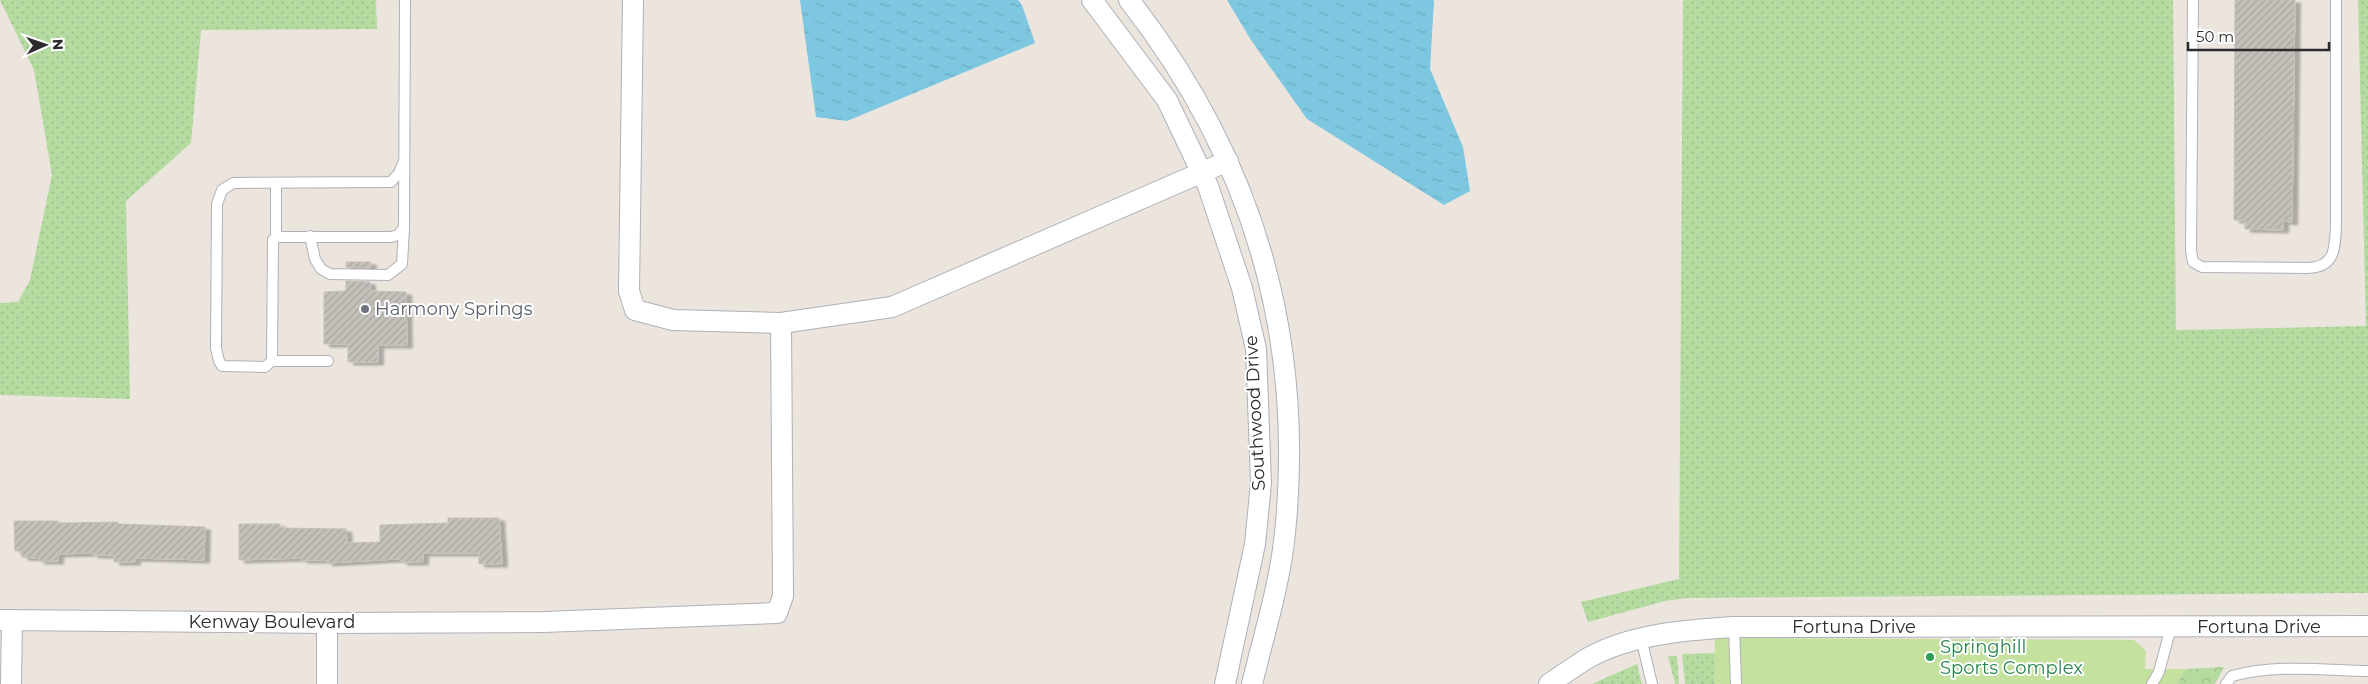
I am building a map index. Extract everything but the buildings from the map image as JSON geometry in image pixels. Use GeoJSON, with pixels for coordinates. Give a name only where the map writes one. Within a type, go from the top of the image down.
{"type":"FeatureCollection","features":[{"type":"Feature","properties":{"kind":"street"},"geometry":{"type":"LineString","coordinates":[[633,0],[629,291],[634,310],[673,320],[780,323],[892,307],[1202,174],[1228,161]]}},
{"type":"Feature","properties":{"kind":"street","name":"Southwood Drive"},"geometry":{"type":"LineString","coordinates":[[1092,0],[1167,100],[1202,174],[1242,288],[1256,349],[1261,483],[1255,544],[1225,684]]}},
{"type":"Feature","properties":{"kind":"street","name":"Southwood Drive"},"geometry":{"type":"LineString","coordinates":[[1129,0],[1193,91],[1228,161],[1242,192],[1257,237],[1276,312],[1288,424],[1285,534],[1276,583],[1252,684]]}},
{"type":"Feature","properties":{"kind":"street","name":"Kenway Boulevard"},"geometry":{"type":"LineString","coordinates":[[6,620],[327,623],[544,622],[777,613],[783,596],[780,323]]}},
{"type":"Feature","properties":{"kind":"street"},"geometry":{"type":"LineString","coordinates":[[6,620],[11,684]]}},
{"type":"Feature","properties":{"kind":"street"},"geometry":{"type":"LineString","coordinates":[[327,623],[327,684]]}},
{"type":"Feature","properties":{"kind":"street","name":"Fortuna Drive"},"geometry":{"type":"LineString","coordinates":[[1550,684],[1589,657],[1641,638],[1683,630],[1734,626],[2368,626]]}},
{"type":"Feature","properties":{"kind":"lane"},"geometry":{"type":"LineString","coordinates":[[310,236],[315,259],[321,269],[330,274],[388,275],[402,264],[404,228],[405,0]]}},
{"type":"Feature","properties":{"kind":"lane"},"geometry":{"type":"LineString","coordinates":[[2193,0],[2191,251],[2193,262],[2202,267],[2308,268],[2319,268],[2326,263],[2334,249],[2336,225],[2336,0]]}},
{"type":"Feature","properties":{"kind":"lane"},"geometry":{"type":"LineString","coordinates":[[328,361],[272,361],[265,367],[226,367],[219,361],[216,348],[217,204],[222,190],[233,183],[391,182],[399,174],[404,162]]}},
{"type":"Feature","properties":{"kind":"lane"},"geometry":{"type":"LineString","coordinates":[[272,361],[273,240],[276,237],[276,182]]}},
{"type":"Feature","properties":{"kind":"lane"},"geometry":{"type":"LineString","coordinates":[[276,237],[391,237],[398,235],[404,228]]}},
{"type":"Feature","properties":{"kind":"lane"},"geometry":{"type":"LineString","coordinates":[[1734,626],[1736,684]]}},
{"type":"Feature","properties":{"kind":"lane"},"geometry":{"type":"LineString","coordinates":[[2152,684],[2159,672],[2171,627]]}},
{"type":"Feature","properties":{"kind":"lane"},"geometry":{"type":"LineString","coordinates":[[1641,638],[1652,684]]}},
{"type":"Feature","properties":{"kind":"lane"},"geometry":{"type":"LineString","coordinates":[[2226,684],[2232,676],[2246,672],[2368,670]]}},
{"type":"Feature","properties":{"kind":"green space"},"geometry":{"type":"Polygon","coordinates":[[[0,0],[376,0],[377,29],[201,30],[191,143],[126,201],[130,399],[0,395],[0,303],[18,302],[30,280],[52,175],[34,70],[0,0]]]}},
{"type":"Feature","properties":{"kind":"green space"},"geometry":{"type":"Polygon","coordinates":[[[1683,0],[2173,0],[2176,330],[2366,326],[2358,0],[2368,0],[2368,593],[1687,598],[1665,601],[1588,622],[1581,602],[1679,579],[1683,0]]]}},
{"type":"Feature","properties":{"kind":"green space","name":"Springhill Sports Complex"},"geometry":{"type":"Polygon","coordinates":[[[1715,638],[2134,640],[2146,651],[2145,669],[2185,669],[2177,684],[1714,684],[1715,638]]]}},
{"type":"Feature","properties":{"kind":"green space"},"geometry":{"type":"Polygon","coordinates":[[[1725,653],[1726,684],[1685,684],[1682,654],[1725,653]]]}},
{"type":"Feature","properties":{"kind":"green space"},"geometry":{"type":"Polygon","coordinates":[[[1668,656],[1677,656],[1679,684],[1675,684],[1668,656]]]}},
{"type":"Feature","properties":{"kind":"green space"},"geometry":{"type":"Polygon","coordinates":[[[1637,664],[1642,684],[1592,684],[1637,664]]]}},
{"type":"Feature","properties":{"kind":"green space"},"geometry":{"type":"Polygon","coordinates":[[[2224,667],[2215,684],[2177,684],[2185,669],[2224,667]]]}},
{"type":"Feature","properties":{"kind":"water"},"geometry":{"type":"Polygon","coordinates":[[[800,0],[1018,0],[1022,5],[1035,43],[847,121],[816,117],[800,0]]]}},
{"type":"Feature","properties":{"kind":"water"},"geometry":{"type":"Polygon","coordinates":[[[1227,0],[1434,0],[1430,69],[1463,147],[1470,191],[1444,205],[1307,119],[1251,40],[1227,0]]]}},
{"type":"Feature","properties":{"kind":"place","name":"Harmony Springs"},"geometry":{"type":"Point","coordinates":[365,309]}},
{"type":"Feature","properties":{"kind":"place","name":"Springhill Sports Complex"},"geometry":{"type":"Point","coordinates":[1930,657]}}]}
